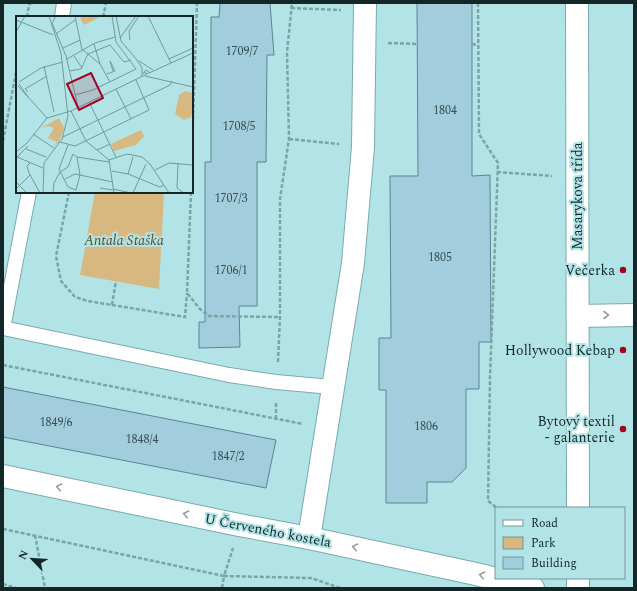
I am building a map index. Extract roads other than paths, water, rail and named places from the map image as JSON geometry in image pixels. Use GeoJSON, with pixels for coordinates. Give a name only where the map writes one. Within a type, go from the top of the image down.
{"type":"FeatureCollection","features":[{"type":"Feature","properties":{"kind":"street","name":"Masarykova třída"},"geometry":{"type":"LineString","coordinates":[[577,3],[578,507]]}},
{"type":"Feature","properties":{"kind":"street"},"geometry":{"type":"LineString","coordinates":[[310,538],[327,430],[332,387],[353,263],[363,147],[365,7]]}},
{"type":"Feature","properties":{"kind":"street"},"geometry":{"type":"LineString","coordinates":[[578,316],[634,315]]}},
{"type":"Feature","properties":{"kind":"street","name":"U Červeného kostela"},"geometry":{"type":"LineString","coordinates":[[3,476],[310,538],[495,579]]}},
{"type":"Feature","properties":{"kind":"street","name":"U Červeného kostela"},"geometry":{"type":"LineString","coordinates":[[496,579],[533,588]]}},
{"type":"Feature","properties":{"kind":"lane"},"geometry":{"type":"LineString","coordinates":[[62,16],[64,3]]}},
{"type":"Feature","properties":{"kind":"lane"},"geometry":{"type":"LineString","coordinates":[[29,193],[3,328],[229,375],[276,382],[332,387]]}},
{"type":"Feature","properties":{"kind":"place","name":"Večerka"},"geometry":{"type":"Point","coordinates":[623,270]}},
{"type":"Feature","properties":{"kind":"place","name":"Hollywood Kebap"},"geometry":{"type":"Point","coordinates":[623,350]}},
{"type":"Feature","properties":{"kind":"place","name":"Bytový textil - galanterie"},"geometry":{"type":"Point","coordinates":[623,429]}},
{"type":"Feature","properties":{"kind":"park label","name":"Antala Staška"},"geometry":{"type":"Point","coordinates":[124,240]}}]}
